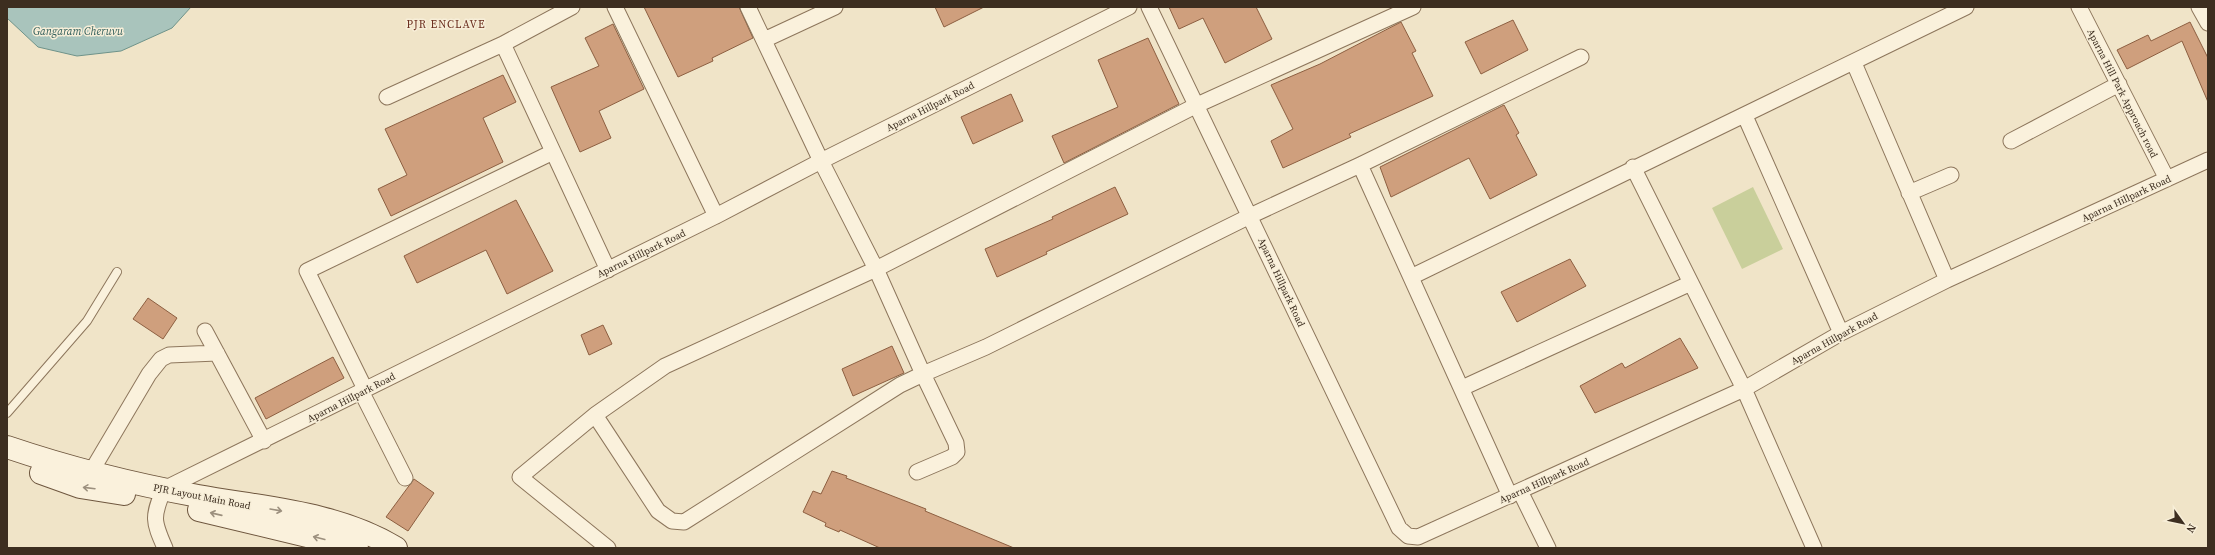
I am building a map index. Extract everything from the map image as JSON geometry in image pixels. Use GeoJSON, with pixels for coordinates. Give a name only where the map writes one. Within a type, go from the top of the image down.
{"type":"FeatureCollection","features":[{"type":"Feature","properties":{"kind":"street"},"geometry":{"type":"LineString","coordinates":[[387,97],[503,44],[572,7]]}},
{"type":"Feature","properties":{"kind":"street"},"geometry":{"type":"LineString","coordinates":[[615,7],[716,216]]}},
{"type":"Feature","properties":{"kind":"street"},"geometry":{"type":"LineString","coordinates":[[748,7],[821,161],[876,269],[956,443],[958,452],[952,457],[917,472]]}},
{"type":"Feature","properties":{"kind":"street"},"geometry":{"type":"LineString","coordinates":[[764,40],[835,7]]}},
{"type":"Feature","properties":{"kind":"street","name":"Aparna Hillpark Road"},"geometry":{"type":"LineString","coordinates":[[161,495],[363,390],[716,216],[821,161],[1129,7]]}},
{"type":"Feature","properties":{"kind":"street","name":"Aparna Hillpark Road"},"geometry":{"type":"LineString","coordinates":[[1149,7],[1399,528],[1410,542],[1418,537],[1744,389],[1841,333],[1947,280],[2208,160]]}},
{"type":"Feature","properties":{"kind":"street"},"geometry":{"type":"LineString","coordinates":[[608,548],[520,477],[595,415],[665,366],[751,328],[876,269],[1196,105],[1413,7]]}},
{"type":"Feature","properties":{"kind":"street"},"geometry":{"type":"LineString","coordinates":[[1411,277],[1633,167],[1745,116],[1966,7]]}},
{"type":"Feature","properties":{"kind":"street","name":"Aparna Hill Park Approach road"},"geometry":{"type":"LineString","coordinates":[[2080,7],[2167,179]]}},
{"type":"Feature","properties":{"kind":"street"},"geometry":{"type":"LineString","coordinates":[[2199,7],[2208,23]]}},
{"type":"Feature","properties":{"kind":"street"},"geometry":{"type":"LineString","coordinates":[[503,44],[608,270]]}},
{"type":"Feature","properties":{"kind":"street"},"geometry":{"type":"LineString","coordinates":[[595,415],[658,511],[672,521],[684,522],[900,385],[1007,336],[1250,216],[1360,165],[1581,57]]}},
{"type":"Feature","properties":{"kind":"street"},"geometry":{"type":"LineString","coordinates":[[1854,62],[1947,280]]}},
{"type":"Feature","properties":{"kind":"street"},"geometry":{"type":"LineString","coordinates":[[2011,141],[2119,84]]}},
{"type":"Feature","properties":{"kind":"street"},"geometry":{"type":"LineString","coordinates":[[1745,116],[1841,333]]}},
{"type":"Feature","properties":{"kind":"street"},"geometry":{"type":"LineString","coordinates":[[405,478],[307,272],[553,152]]}},
{"type":"Feature","properties":{"kind":"street"},"geometry":{"type":"LineString","coordinates":[[1360,165],[1462,388],[1515,493],[1548,548]]}},
{"type":"Feature","properties":{"kind":"street"},"geometry":{"type":"LineString","coordinates":[[1633,167],[1744,389],[1814,548]]}},
{"type":"Feature","properties":{"kind":"street"},"geometry":{"type":"LineString","coordinates":[[1909,193],[1951,175]]}},
{"type":"Feature","properties":{"kind":"street"},"geometry":{"type":"LineString","coordinates":[[1462,388],[1691,283]]}},
{"type":"Feature","properties":{"kind":"street"},"geometry":{"type":"LineString","coordinates":[[205,331],[264,441]]}},
{"type":"Feature","properties":{"kind":"street"},"geometry":{"type":"LineString","coordinates":[[91,472],[149,374],[161,359],[169,354],[217,353]]}},
{"type":"Feature","properties":{"kind":"street","name":"PJR Layout Main Road"},"geometry":{"type":"LineString","coordinates":[[7,447],[63,466],[91,472],[254,523],[357,548]]}},
{"type":"Feature","properties":{"kind":"street","name":"PJR Layout Main Road"},"geometry":{"type":"LineString","coordinates":[[7,462],[80,487],[161,495],[319,517],[378,538],[396,548]]}},
{"type":"Feature","properties":{"kind":"street"},"geometry":{"type":"LineString","coordinates":[[161,495],[154,523],[165,548]]}},
{"type":"Feature","properties":{"kind":"lane"},"geometry":{"type":"LineString","coordinates":[[7,413],[86,321],[117,272]]}},
{"type":"Feature","properties":{"kind":"green space"},"geometry":{"type":"Polygon","coordinates":[[[1753,187],[1783,249],[1742,269],[1712,208],[1753,187]]]}},
{"type":"Feature","properties":{"kind":"water","name":"Gangaram Cheruvu"},"geometry":{"type":"Polygon","coordinates":[[[7,7],[191,7],[172,28],[121,51],[77,56],[38,47],[7,18],[7,7]]]}},
{"type":"Feature","properties":{"kind":"building"},"geometry":{"type":"Polygon","coordinates":[[[644,7],[739,7],[753,38],[712,58],[713,61],[678,77],[644,7]]]}},
{"type":"Feature","properties":{"kind":"building"},"geometry":{"type":"Polygon","coordinates":[[[935,7],[984,7],[944,27],[935,7]]]}},
{"type":"Feature","properties":{"kind":"building"},"geometry":{"type":"Polygon","coordinates":[[[1169,7],[1256,7],[1272,39],[1225,63],[1203,18],[1179,29],[1169,7]]]}},
{"type":"Feature","properties":{"kind":"building"},"geometry":{"type":"Polygon","coordinates":[[[1513,20],[1528,50],[1481,74],[1465,42],[1513,20]]]}},
{"type":"Feature","properties":{"kind":"building"},"geometry":{"type":"Polygon","coordinates":[[[1401,22],[1416,51],[1412,53],[1433,96],[1349,134],[1351,137],[1283,168],[1271,141],[1293,129],[1271,85],[1320,64],[1401,22]]]}},
{"type":"Feature","properties":{"kind":"building"},"geometry":{"type":"Polygon","coordinates":[[[2190,22],[2208,58],[2208,102],[2182,41],[2127,69],[2117,50],[2148,35],[2151,41],[2190,22]]]}},
{"type":"Feature","properties":{"kind":"building"},"geometry":{"type":"Polygon","coordinates":[[[613,24],[644,89],[599,111],[611,138],[580,152],[551,87],[599,66],[585,38],[613,24]]]}},
{"type":"Feature","properties":{"kind":"building"},"geometry":{"type":"Polygon","coordinates":[[[1148,38],[1179,104],[1064,163],[1052,136],[1118,107],[1098,60],[1148,38]]]}},
{"type":"Feature","properties":{"kind":"building"},"geometry":{"type":"Polygon","coordinates":[[[503,75],[516,102],[483,118],[503,162],[391,216],[378,189],[407,175],[385,129],[503,75]]]}},
{"type":"Feature","properties":{"kind":"building"},"geometry":{"type":"Polygon","coordinates":[[[1011,94],[1023,121],[973,144],[961,117],[1011,94]]]}},
{"type":"Feature","properties":{"kind":"building"},"geometry":{"type":"Polygon","coordinates":[[[1504,105],[1519,133],[1516,135],[1537,175],[1490,199],[1469,158],[1391,197],[1380,167],[1504,105]]]}},
{"type":"Feature","properties":{"kind":"building"},"geometry":{"type":"Polygon","coordinates":[[[1115,187],[1128,214],[1046,252],[1047,254],[997,277],[985,249],[1053,219],[1052,217],[1115,187]]]}},
{"type":"Feature","properties":{"kind":"building"},"geometry":{"type":"Polygon","coordinates":[[[516,200],[553,271],[507,294],[486,250],[417,283],[404,256],[516,200]]]}},
{"type":"Feature","properties":{"kind":"building"},"geometry":{"type":"Polygon","coordinates":[[[1570,259],[1586,286],[1517,322],[1501,292],[1570,259]]]}},
{"type":"Feature","properties":{"kind":"building"},"geometry":{"type":"Polygon","coordinates":[[[148,298],[177,318],[163,339],[133,319],[148,298]]]}},
{"type":"Feature","properties":{"kind":"building"},"geometry":{"type":"Polygon","coordinates":[[[603,325],[612,344],[589,355],[581,335],[603,325]]]}},
{"type":"Feature","properties":{"kind":"building"},"geometry":{"type":"Polygon","coordinates":[[[1680,338],[1698,368],[1595,413],[1580,386],[1622,363],[1625,368],[1680,338]]]}},
{"type":"Feature","properties":{"kind":"building"},"geometry":{"type":"Polygon","coordinates":[[[892,346],[904,373],[853,396],[842,369],[892,346]]]}},
{"type":"Feature","properties":{"kind":"building"},"geometry":{"type":"Polygon","coordinates":[[[333,357],[344,378],[266,419],[255,398],[333,357]]]}},
{"type":"Feature","properties":{"kind":"building"},"geometry":{"type":"Polygon","coordinates":[[[832,471],[847,476],[846,478],[926,509],[925,511],[1014,548],[880,548],[840,530],[839,532],[825,526],[826,523],[803,512],[813,491],[821,494],[832,471]]]}},
{"type":"Feature","properties":{"kind":"building"},"geometry":{"type":"Polygon","coordinates":[[[414,479],[434,493],[408,531],[386,517],[414,479]]]}},
{"type":"Feature","properties":{"kind":"district","name":"PJR ENCLAVE"},"geometry":{"type":"Point","coordinates":[446,24]}}]}
